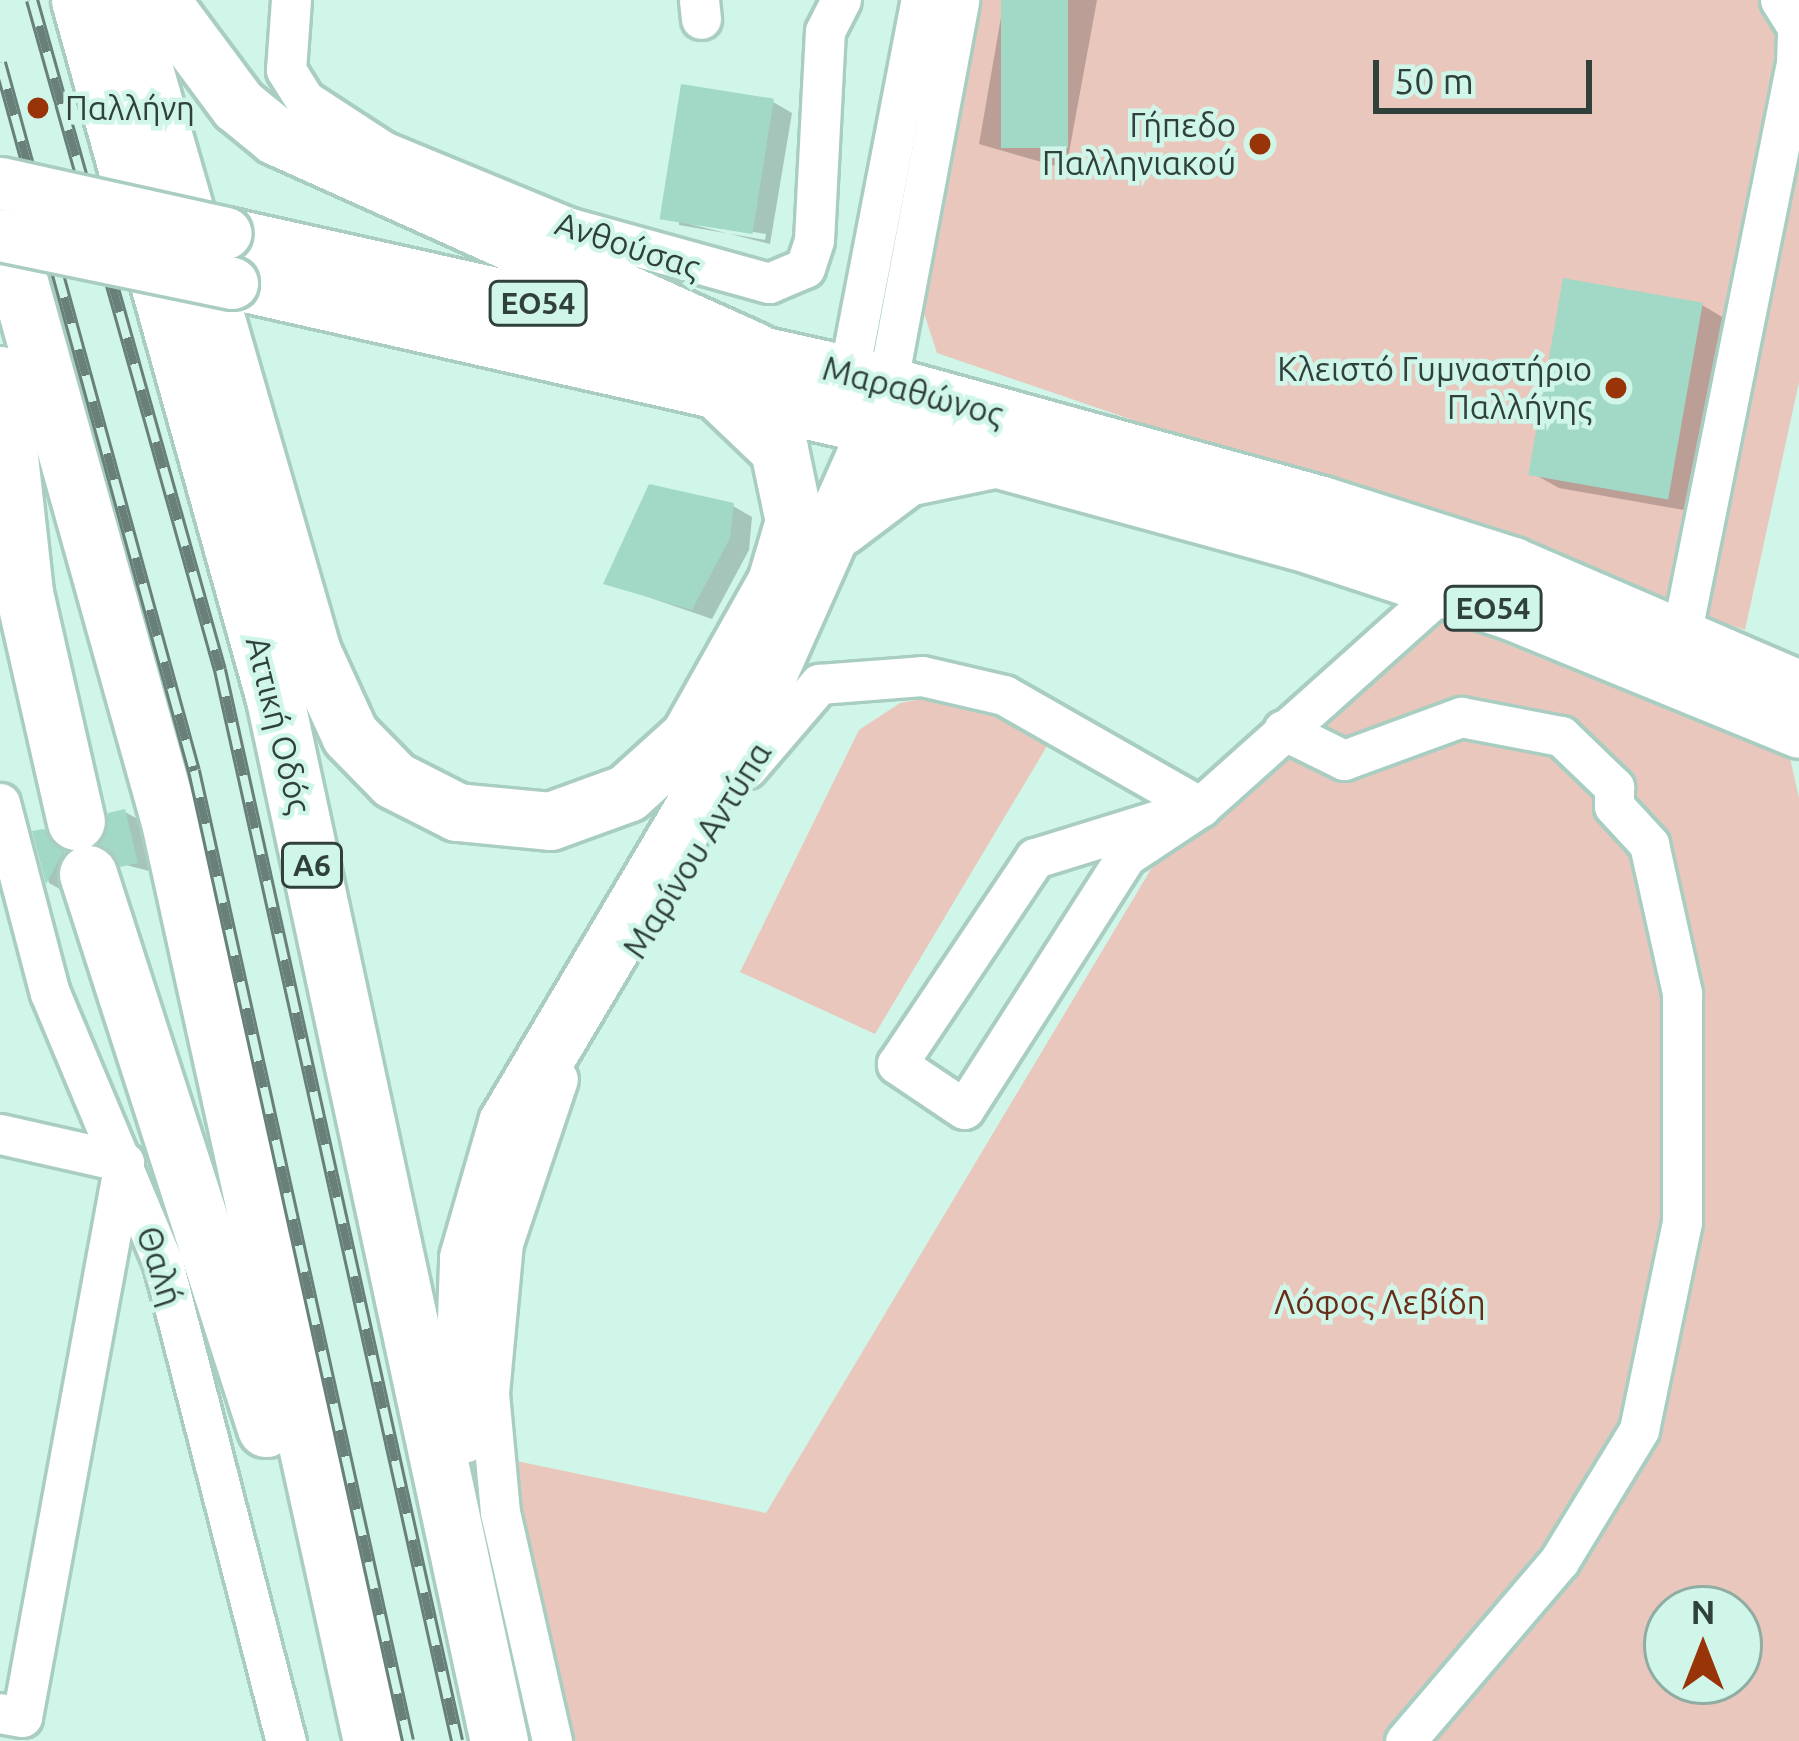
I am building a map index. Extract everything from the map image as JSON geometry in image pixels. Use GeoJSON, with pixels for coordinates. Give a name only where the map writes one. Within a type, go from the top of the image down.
{"type":"FeatureCollection","features":[{"type":"Feature","properties":{"kind":"highway","name":"Αττική Οδός"},"geometry":{"type":"LineString","coordinates":[[80,0],[275,699],[503,1741]]}},
{"type":"Feature","properties":{"kind":"highway"},"geometry":{"type":"LineString","coordinates":[[124,0],[311,652],[338,717],[394,780],[457,812],[550,821],[627,793],[689,737],[776,581],[794,521],[779,449],[736,371],[276,136],[225,90],[160,0]]}},
{"type":"Feature","properties":{"kind":"highway"},"geometry":{"type":"LineString","coordinates":[[0,214],[170,822],[372,1741]]}},
{"type":"Feature","properties":{"kind":"highway"},"geometry":{"type":"LineString","coordinates":[[0,375],[24,593],[82,848],[236,1321],[344,1741]]}},
{"type":"Feature","properties":{"kind":"highway"},"geometry":{"type":"LineString","coordinates":[[503,1741],[460,1397],[480,1204],[532,1070],[738,734],[840,526],[864,401]]}},
{"type":"Feature","properties":{"kind":"highway"},"geometry":{"type":"LineString","coordinates":[[840,526],[907,478],[989,460]]}},
{"type":"Feature","properties":{"kind":"main road","name":"Μαραθώνος"},"geometry":{"type":"LineString","coordinates":[[0,183],[229,258],[1418,530],[1799,686]]}},
{"type":"Feature","properties":{"kind":"main road","name":"Μαραθώνος"},"geometry":{"type":"LineString","coordinates":[[0,235],[229,258]]}},
{"type":"Feature","properties":{"kind":"main road","name":"Μαραθώνος"},"geometry":{"type":"LineString","coordinates":[[864,401],[989,460],[1443,590],[1799,732]]}},
{"type":"Feature","properties":{"kind":"street","name":"Ανθούσας"},"geometry":{"type":"LineString","coordinates":[[291,0],[286,70],[305,100],[383,151],[567,227],[770,284],[805,268],[814,240],[825,32],[841,0]]}},
{"type":"Feature","properties":{"kind":"street"},"geometry":{"type":"LineString","coordinates":[[864,401],[921,0]]}},
{"type":"Feature","properties":{"kind":"street"},"geometry":{"type":"LineString","coordinates":[[864,401],[959,0]]}},
{"type":"Feature","properties":{"kind":"street"},"geometry":{"type":"LineString","coordinates":[[1681,635],[1794,77],[1797,27],[1780,0]]}},
{"type":"Feature","properties":{"kind":"street"},"geometry":{"type":"LineString","coordinates":[[1200,807],[1035,858],[897,1064],[964,1109],[1126,856],[1200,807],[1443,590]]}},
{"type":"Feature","properties":{"kind":"street","name":"Μαρίνου Αντύπα"},"geometry":{"type":"LineString","coordinates":[[552,1741],[490,1452],[503,1243],[573,1048],[769,732],[840,677],[969,681],[1200,807]]}},
{"type":"Feature","properties":{"kind":"street"},"geometry":{"type":"LineString","coordinates":[[1283,730],[1328,760],[1363,757],[1461,717],[1561,736],[1614,787],[1614,806],[1649,844],[1682,993],[1682,1222],[1639,1430],[1559,1561],[1405,1741]]}},
{"type":"Feature","properties":{"kind":"street","name":"Θαλή"},"geometry":{"type":"LineString","coordinates":[[0,803],[7,861],[50,992],[163,1263],[286,1741]]}},
{"type":"Feature","properties":{"kind":"street"},"geometry":{"type":"LineString","coordinates":[[0,1134],[124,1162],[11,1715]]}},
{"type":"Feature","properties":{"kind":"green space"},"geometry":{"type":"Polygon","coordinates":[[[979,0],[1799,0],[1799,382],[1745,630],[937,353],[923,310],[979,0]]]}},
{"type":"Feature","properties":{"kind":"green space","name":"Λόφος Λεβίδη"},"geometry":{"type":"Polygon","coordinates":[[[1441,618],[1790,758],[1799,798],[1799,1741],[559,1741],[502,1458],[766,1513],[1172,834],[1441,618]]]}},
{"type":"Feature","properties":{"kind":"green space"},"geometry":{"type":"Polygon","coordinates":[[[947,694],[1050,741],[875,1034],[740,972],[859,730],[900,703],[947,694]]]}},
{"type":"Feature","properties":{"kind":"building"},"geometry":{"type":"Polygon","coordinates":[[[1001,0],[1068,0],[1068,148],[1001,148],[1001,0]]]}},
{"type":"Feature","properties":{"kind":"building"},"geometry":{"type":"Polygon","coordinates":[[[681,84],[774,99],[752,234],[660,219],[681,84]]]}},
{"type":"Feature","properties":{"kind":"building","name":"Κλειστό Γυμναστήριο Παλλήνης"},"geometry":{"type":"Polygon","coordinates":[[[1563,278],[1703,303],[1668,500],[1528,475],[1563,278]]]}},
{"type":"Feature","properties":{"kind":"building"},"geometry":{"type":"Polygon","coordinates":[[[649,484],[734,503],[730,538],[692,610],[603,584],[649,484]]]}},
{"type":"Feature","properties":{"kind":"building"},"geometry":{"type":"Polygon","coordinates":[[[125,809],[138,863],[120,867],[99,844],[108,813],[125,809]]]}},
{"type":"Feature","properties":{"kind":"building"},"geometry":{"type":"Polygon","coordinates":[[[44,829],[64,851],[46,884],[32,831],[44,829]]]}},
{"type":"Feature","properties":{"kind":"railway"},"geometry":{"type":"LineString","coordinates":[[32,0],[220,670],[457,1741]]}},
{"type":"Feature","properties":{"kind":"railway"},"geometry":{"type":"LineString","coordinates":[[0,63],[194,771],[408,1741]]}},
{"type":"Feature","properties":{"kind":"place","name":"Παλλήνη"},"geometry":{"type":"Point","coordinates":[38,108]}},
{"type":"Feature","properties":{"kind":"place","name":"Γήπεδο Παλληνιακού"},"geometry":{"type":"Point","coordinates":[1260,144]}},
{"type":"Feature","properties":{"kind":"place","name":"Κλειστό Γυμναστήριο Παλλήνης"},"geometry":{"type":"Point","coordinates":[1616,388]}}]}
